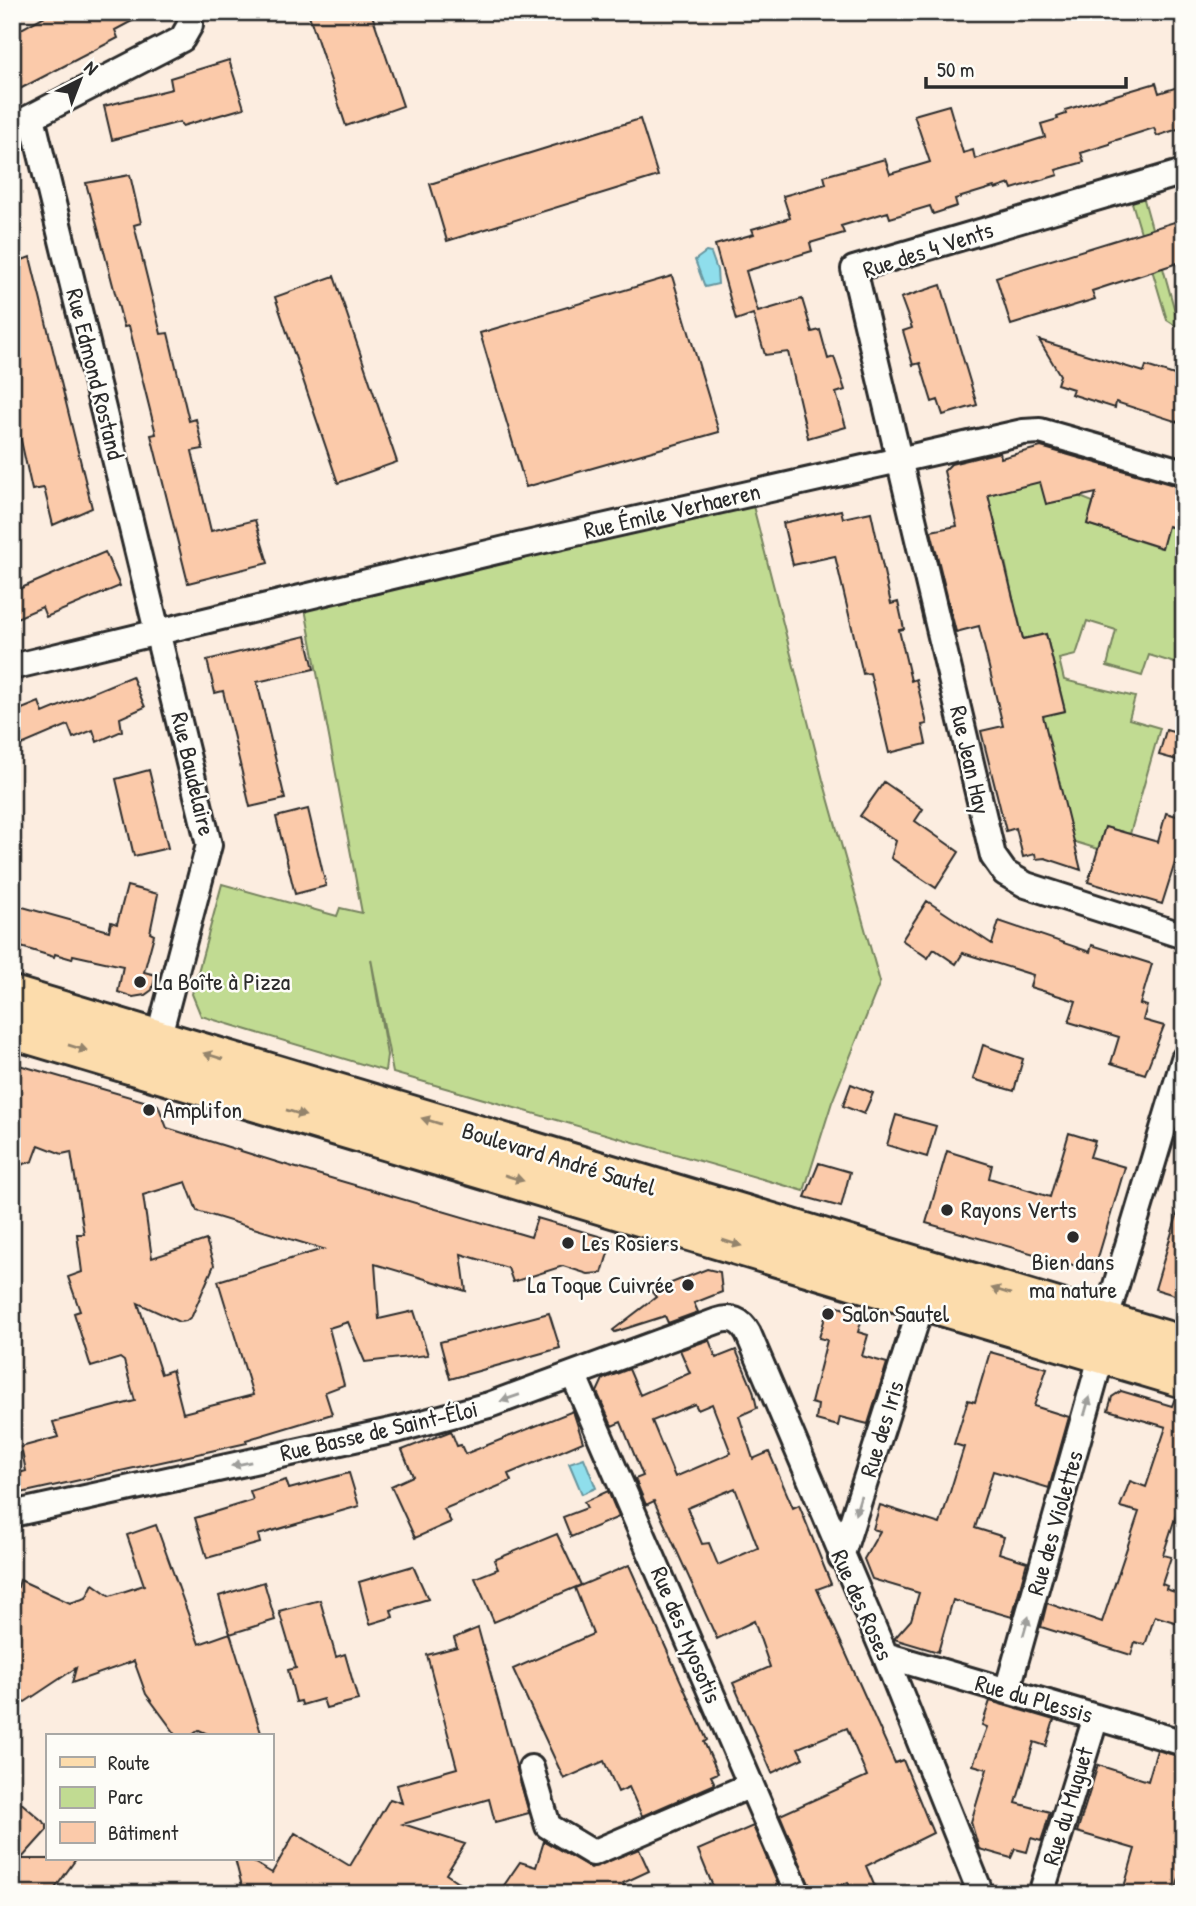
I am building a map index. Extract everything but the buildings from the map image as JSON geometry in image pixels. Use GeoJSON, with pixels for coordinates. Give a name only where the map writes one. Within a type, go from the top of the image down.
{"type":"FeatureCollection","features":[{"type":"Feature","properties":{"kind":"main road","name":"Boulevard André Sautel"},"geometry":{"type":"LineString","coordinates":[[12,996],[158,1039],[1104,1338],[1184,1378]]}},
{"type":"Feature","properties":{"kind":"main road","name":"Boulevard André Sautel"},"geometry":{"type":"LineString","coordinates":[[12,1029],[923,1300],[1104,1338],[1184,1346]]}},
{"type":"Feature","properties":{"kind":"street"},"geometry":{"type":"LineString","coordinates":[[22,122],[182,39],[190,25],[190,12]]}},
{"type":"Feature","properties":{"kind":"street","name":"Rue Edmond Rostand"},"geometry":{"type":"LineString","coordinates":[[22,122],[159,630]]}},
{"type":"Feature","properties":{"kind":"street","name":"Rue des 4 Vents"},"geometry":{"type":"LineString","coordinates":[[899,458],[854,269],[1184,172]]}},
{"type":"Feature","properties":{"kind":"street","name":"Rue Émile Verhaeren"},"geometry":{"type":"LineString","coordinates":[[12,667],[159,630],[899,458],[1040,431],[1184,472]]}},
{"type":"Feature","properties":{"kind":"street","name":"Rue Jean Hay"},"geometry":{"type":"LineString","coordinates":[[899,458],[993,856],[1005,873],[1026,885],[1184,936]]}},
{"type":"Feature","properties":{"kind":"street","name":"Rue Baudelaire"},"geometry":{"type":"LineString","coordinates":[[158,1039],[209,845],[159,630]]}},
{"type":"Feature","properties":{"kind":"street","name":"Rue des Violettes"},"geometry":{"type":"LineString","coordinates":[[1007,1691],[1184,1059]]}},
{"type":"Feature","properties":{"kind":"street","name":"Rue des Iris"},"geometry":{"type":"LineString","coordinates":[[841,1557],[923,1300]]}},
{"type":"Feature","properties":{"kind":"street","name":"Rue Basse de Saint-Éloi"},"geometry":{"type":"LineString","coordinates":[[12,1514],[400,1429],[489,1405],[726,1318],[737,1320]]}},
{"type":"Feature","properties":{"kind":"street","name":"Rue des Roses"},"geometry":{"type":"LineString","coordinates":[[737,1320],[748,1333],[841,1557],[885,1655],[981,1894]]}},
{"type":"Feature","properties":{"kind":"street","name":"Rue des Myosotis"},"geometry":{"type":"LineString","coordinates":[[574,1376],[798,1894]]}},
{"type":"Feature","properties":{"kind":"street","name":"Rue du Plessis"},"geometry":{"type":"LineString","coordinates":[[885,1655],[1184,1743]]}},
{"type":"Feature","properties":{"kind":"street","name":"Rue du Muguet"},"geometry":{"type":"LineString","coordinates":[[1041,1894],[1096,1717]]}},
{"type":"Feature","properties":{"kind":"street"},"geometry":{"type":"LineString","coordinates":[[531,1768],[548,1826],[593,1853],[751,1784]]}},
{"type":"Feature","properties":{"kind":"green space"},"geometry":{"type":"Polygon","coordinates":[[[1140,185],[1176,315],[1184,313],[1184,331],[1167,320],[1128,189],[1140,185]]]}},
{"type":"Feature","properties":{"kind":"green space"},"geometry":{"type":"Polygon","coordinates":[[[1040,481],[1093,502],[1087,524],[1112,532],[1118,511],[1145,519],[1139,541],[1161,548],[1168,526],[1184,531],[1184,666],[1149,655],[1142,676],[1107,666],[1116,630],[1087,621],[1076,655],[1059,659],[1064,680],[1135,697],[1129,719],[1160,728],[1130,834],[1105,827],[1098,849],[1062,838],[1019,722],[1065,710],[1046,634],[1023,639],[1018,616],[993,622],[1012,594],[1005,561],[979,566],[974,546],[999,540],[988,495],[1040,481]]]}},
{"type":"Feature","properties":{"kind":"green space"},"geometry":{"type":"Polygon","coordinates":[[[750,494],[823,780],[880,982],[832,1102],[804,1191],[393,1073],[371,959],[387,1055],[385,1071],[201,1016],[192,994],[222,884],[337,916],[340,908],[362,913],[303,598],[750,494]]]}},
{"type":"Feature","properties":{"kind":"water"},"geometry":{"type":"Polygon","coordinates":[[[706,252],[711,253],[717,270],[718,284],[705,287],[695,260],[706,252]]]}},
{"type":"Feature","properties":{"kind":"water"},"geometry":{"type":"Polygon","coordinates":[[[584,1458],[596,1488],[582,1494],[569,1463],[584,1458]]]}},
{"type":"Feature","properties":{"kind":"place","name":"La Boîte à Pizza"},"geometry":{"type":"Point","coordinates":[140,982]}},
{"type":"Feature","properties":{"kind":"place","name":"Amplifon"},"geometry":{"type":"Point","coordinates":[149,1110]}},
{"type":"Feature","properties":{"kind":"place","name":"Rayons Verts"},"geometry":{"type":"Point","coordinates":[947,1210]}},
{"type":"Feature","properties":{"kind":"place","name":"Bien dans ma nature"},"geometry":{"type":"Point","coordinates":[1073,1237]}},
{"type":"Feature","properties":{"kind":"place","name":"Les Rosiers"},"geometry":{"type":"Point","coordinates":[568,1243]}},
{"type":"Feature","properties":{"kind":"place","name":"La Toque Cuivrée"},"geometry":{"type":"Point","coordinates":[688,1285]}},
{"type":"Feature","properties":{"kind":"place","name":"Salon Sautel"},"geometry":{"type":"Point","coordinates":[828,1314]}}]}
